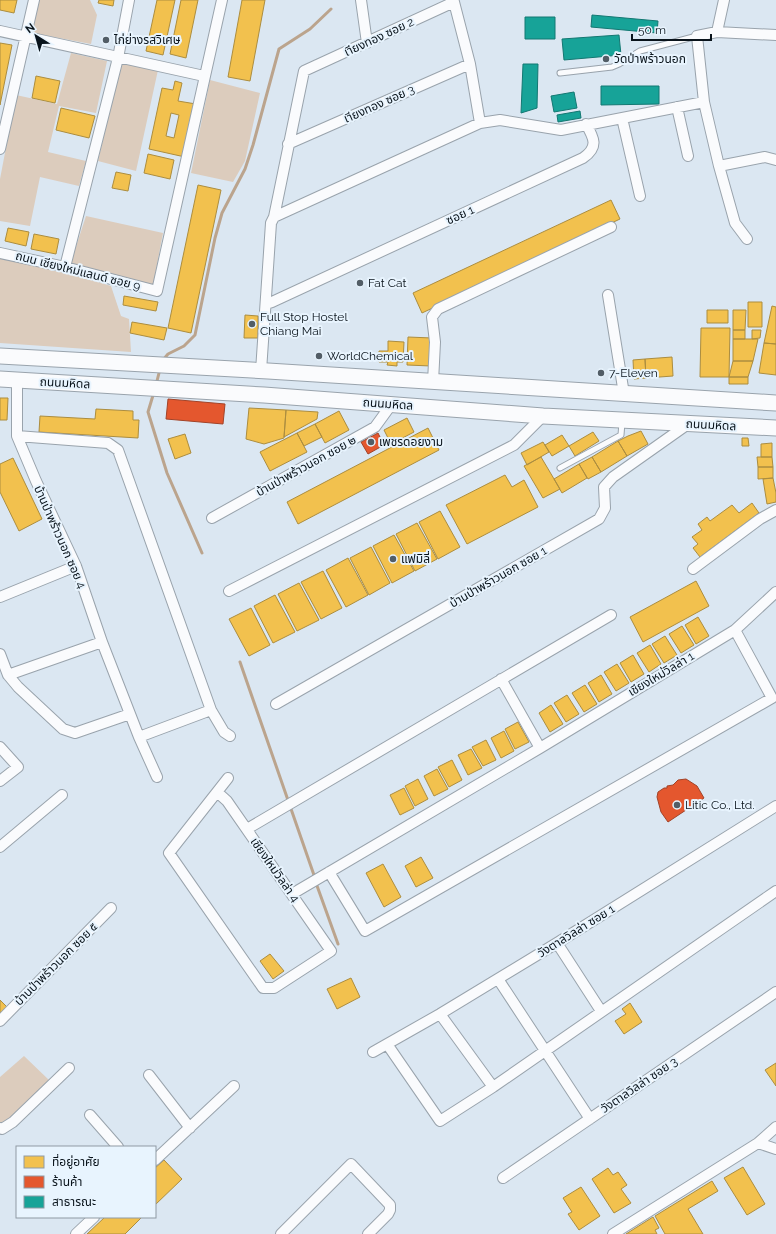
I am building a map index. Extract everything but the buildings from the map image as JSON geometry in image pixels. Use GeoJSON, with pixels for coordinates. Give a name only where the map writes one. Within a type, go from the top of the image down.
{"type":"FeatureCollection","features":[{"type":"Feature","properties":{"kind":"main road","name":"ถนนมหิดล"},"geometry":{"type":"LineString","coordinates":[[0,356],[776,403]]}},
{"type":"Feature","properties":{"kind":"main road","name":"ถนนมหิดล"},"geometry":{"type":"LineString","coordinates":[[0,379],[128,386],[543,416],[776,428]]}},
{"type":"Feature","properties":{"kind":"street"},"geometry":{"type":"LineString","coordinates":[[0,149],[34,0]]}},
{"type":"Feature","properties":{"kind":"street"},"geometry":{"type":"LineString","coordinates":[[65,267],[118,58],[130,0]]}},
{"type":"Feature","properties":{"kind":"street"},"geometry":{"type":"LineString","coordinates":[[0,30],[118,58],[204,76],[222,0]]}},
{"type":"Feature","properties":{"kind":"street"},"geometry":{"type":"LineString","coordinates":[[361,0],[368,43]]}},
{"type":"Feature","properties":{"kind":"street"},"geometry":{"type":"LineString","coordinates":[[717,32],[724,0]]}},
{"type":"Feature","properties":{"kind":"street","name":"เาียงทอง ซอย 2"},"geometry":{"type":"LineString","coordinates":[[288,144],[304,71],[368,43],[454,2],[470,64]]}},
{"type":"Feature","properties":{"kind":"street"},"geometry":{"type":"LineString","coordinates":[[747,239],[735,223],[719,166],[704,102],[697,36],[717,32],[776,35]]}},
{"type":"Feature","properties":{"kind":"street"},"geometry":{"type":"LineString","coordinates":[[470,64],[480,123]]}},
{"type":"Feature","properties":{"kind":"street","name":"เาียงทอง ซอย 3"},"geometry":{"type":"LineString","coordinates":[[288,144],[470,64]]}},
{"type":"Feature","properties":{"kind":"street","name":"ถนน เชียงใหม่แลนด์ ซอย 9"},"geometry":{"type":"LineString","coordinates":[[0,253],[65,267],[157,291],[204,76]]}},
{"type":"Feature","properties":{"kind":"street"},"geometry":{"type":"LineString","coordinates":[[274,217],[480,123],[500,120],[561,130],[704,102]]}},
{"type":"Feature","properties":{"kind":"street"},"geometry":{"type":"LineString","coordinates":[[677,107],[688,156]]}},
{"type":"Feature","properties":{"kind":"street"},"geometry":{"type":"LineString","coordinates":[[622,118],[640,196]]}},
{"type":"Feature","properties":{"kind":"street","name":"ซอย 1"},"geometry":{"type":"LineString","coordinates":[[269,303],[583,158],[589,154],[593,147],[593,136],[586,124]]}},
{"type":"Feature","properties":{"kind":"street"},"geometry":{"type":"LineString","coordinates":[[265,371],[276,222],[274,217],[288,144]]}},
{"type":"Feature","properties":{"kind":"street"},"geometry":{"type":"LineString","coordinates":[[719,166],[765,156],[776,160]]}},
{"type":"Feature","properties":{"kind":"street"},"geometry":{"type":"LineString","coordinates":[[433,382],[435,342],[432,317],[438,309],[611,227]]}},
{"type":"Feature","properties":{"kind":"street"},"geometry":{"type":"LineString","coordinates":[[608,295],[624,394]]}},
{"type":"Feature","properties":{"kind":"street","name":"บ้านป่าพร้าวนอก ซอย 4"},"geometry":{"type":"LineString","coordinates":[[17,380],[17,436],[36,481],[76,566],[102,642],[139,737],[157,776]]}},
{"type":"Feature","properties":{"kind":"street","name":"บ้านป่าพร้าวนอก ซอย ๒"},"geometry":{"type":"LineString","coordinates":[[212,518],[375,428],[391,405]]}},
{"type":"Feature","properties":{"kind":"street"},"geometry":{"type":"LineString","coordinates":[[229,591],[514,444],[543,416]]}},
{"type":"Feature","properties":{"kind":"street","name":"บ้านป่าพร้าวนอก ซอย 1"},"geometry":{"type":"LineString","coordinates":[[276,704],[599,519],[605,508],[604,487],[613,477],[688,424]]}},
{"type":"Feature","properties":{"kind":"street"},"geometry":{"type":"LineString","coordinates":[[17,436],[108,443],[118,450],[211,710],[224,732],[230,736]]}},
{"type":"Feature","properties":{"kind":"street"},"geometry":{"type":"LineString","coordinates":[[692,569],[760,519],[776,510]]}},
{"type":"Feature","properties":{"kind":"street"},"geometry":{"type":"LineString","coordinates":[[0,597],[76,566]]}},
{"type":"Feature","properties":{"kind":"street","name":"เชียงใหม่วิลล่า 1"},"geometry":{"type":"LineString","coordinates":[[292,894],[540,748],[734,630],[776,592]]}},
{"type":"Feature","properties":{"kind":"street"},"geometry":{"type":"LineString","coordinates":[[246,829],[611,615]]}},
{"type":"Feature","properties":{"kind":"street"},"geometry":{"type":"LineString","coordinates":[[329,872],[364,931],[772,698],[734,630]]}},
{"type":"Feature","properties":{"kind":"street"},"geometry":{"type":"LineString","coordinates":[[8,675],[102,642]]}},
{"type":"Feature","properties":{"kind":"street"},"geometry":{"type":"LineString","coordinates":[[0,654],[8,675],[18,687],[63,729],[75,733],[130,714]]}},
{"type":"Feature","properties":{"kind":"street"},"geometry":{"type":"LineString","coordinates":[[501,680],[540,748]]}},
{"type":"Feature","properties":{"kind":"street"},"geometry":{"type":"LineString","coordinates":[[139,737],[211,710]]}},
{"type":"Feature","properties":{"kind":"street"},"geometry":{"type":"LineString","coordinates":[[0,747],[18,767],[0,781]]}},
{"type":"Feature","properties":{"kind":"street"},"geometry":{"type":"LineString","coordinates":[[217,792],[228,778]]}},
{"type":"Feature","properties":{"kind":"street","name":"เชียงใหม่วิลล่า 4"},"geometry":{"type":"LineString","coordinates":[[217,792],[227,801],[331,951],[274,988],[263,988],[169,853],[217,792]]}},
{"type":"Feature","properties":{"kind":"street"},"geometry":{"type":"LineString","coordinates":[[0,847],[62,794]]}},
{"type":"Feature","properties":{"kind":"street","name":"วังตาลวิลล่า ซอย 1"},"geometry":{"type":"LineString","coordinates":[[373,1052],[440,1014],[557,943],[776,806]]}},
{"type":"Feature","properties":{"kind":"street"},"geometry":{"type":"LineString","coordinates":[[387,1044],[440,1121],[776,891]]}},
{"type":"Feature","properties":{"kind":"street","name":"บ้านป่าพร้าวนอก ซอย ๕"},"geometry":{"type":"LineString","coordinates":[[0,1021],[111,908]]}},
{"type":"Feature","properties":{"kind":"street"},"geometry":{"type":"LineString","coordinates":[[557,943],[601,1011]]}},
{"type":"Feature","properties":{"kind":"street"},"geometry":{"type":"LineString","coordinates":[[498,979],[590,1119]]}},
{"type":"Feature","properties":{"kind":"street","name":"วังตาลวิลล่า ซอย 3"},"geometry":{"type":"LineString","coordinates":[[503,1178],[776,992]]}},
{"type":"Feature","properties":{"kind":"street"},"geometry":{"type":"LineString","coordinates":[[440,1014],[492,1086]]}},
{"type":"Feature","properties":{"kind":"street"},"geometry":{"type":"LineString","coordinates":[[0,1128],[2,1129],[12,1122],[69,1068]]}},
{"type":"Feature","properties":{"kind":"street"},"geometry":{"type":"LineString","coordinates":[[149,1075],[190,1128]]}},
{"type":"Feature","properties":{"kind":"street"},"geometry":{"type":"LineString","coordinates":[[156,1159],[234,1086]]}},
{"type":"Feature","properties":{"kind":"street"},"geometry":{"type":"LineString","coordinates":[[90,1115],[117,1146]]}},
{"type":"Feature","properties":{"kind":"street"},"geometry":{"type":"LineString","coordinates":[[613,1234],[758,1143],[776,1127]]}},
{"type":"Feature","properties":{"kind":"street"},"geometry":{"type":"LineString","coordinates":[[758,1143],[776,1149]]}},
{"type":"Feature","properties":{"kind":"street"},"geometry":{"type":"LineString","coordinates":[[281,1234],[351,1164],[390,1206],[388,1214],[368,1234]]}},
{"type":"Feature","properties":{"kind":"street"},"geometry":{"type":"LineString","coordinates":[[76,1234],[90,1219]]}},
{"type":"Feature","properties":{"kind":"lane"},"geometry":{"type":"LineString","coordinates":[[560,74],[612,67],[640,51],[697,36]]}},
{"type":"Feature","properties":{"kind":"lane"},"geometry":{"type":"LineString","coordinates":[[560,468],[621,435],[622,420]]}},
{"type":"Feature","properties":{"kind":"shaded area"},"geometry":{"type":"Polygon","coordinates":[[[39,0],[90,0],[97,15],[91,44],[32,33],[39,0]]]}},
{"type":"Feature","properties":{"kind":"shaded area"},"geometry":{"type":"Polygon","coordinates":[[[71,53],[107,61],[96,113],[59,106],[48,152],[86,161],[79,186],[40,177],[30,226],[0,221],[0,179],[16,95],[57,104],[71,53]]]}},
{"type":"Feature","properties":{"kind":"shaded area"},"geometry":{"type":"Polygon","coordinates":[[[121,62],[158,70],[136,171],[98,161],[121,62]]]}},
{"type":"Feature","properties":{"kind":"shaded area"},"geometry":{"type":"Polygon","coordinates":[[[210,80],[260,93],[245,161],[233,182],[191,173],[210,80]]]}},
{"type":"Feature","properties":{"kind":"shaded area"},"geometry":{"type":"Polygon","coordinates":[[[86,216],[163,233],[153,286],[70,265],[86,216]]]}},
{"type":"Feature","properties":{"kind":"shaded area"},"geometry":{"type":"Polygon","coordinates":[[[0,258],[62,271],[111,286],[121,316],[129,319],[131,352],[0,343],[0,258]]]}},
{"type":"Feature","properties":{"kind":"shaded area"},"geometry":{"type":"Polygon","coordinates":[[[24,1056],[49,1080],[2,1129],[0,1128],[0,1077],[24,1056]]]}},
{"type":"Feature","properties":{"kind":"waterway"},"geometry":{"type":"LineString","coordinates":[[163,360],[168,354],[184,346],[195,335],[215,238],[222,213],[245,169],[279,49],[310,29],[331,9]]}},
{"type":"Feature","properties":{"kind":"waterway"},"geometry":{"type":"LineString","coordinates":[[156,385],[160,369]]}},
{"type":"Feature","properties":{"kind":"waterway"},"geometry":{"type":"LineString","coordinates":[[154,392],[148,412],[167,473],[202,553]]}},
{"type":"Feature","properties":{"kind":"waterway"},"geometry":{"type":"LineString","coordinates":[[240,662],[315,878]]}},
{"type":"Feature","properties":{"kind":"waterway"},"geometry":{"type":"LineString","coordinates":[[316,883],[338,944]]}},
{"type":"Feature","properties":{"kind":"place","name":"ไก่ย่างรสวิเศษ"},"geometry":{"type":"Point","coordinates":[106,40]}},
{"type":"Feature","properties":{"kind":"place","name":"วัดป่าพร้าวนอก"},"geometry":{"type":"Point","coordinates":[606,59]}},
{"type":"Feature","properties":{"kind":"place","name":"Fat Cat"},"geometry":{"type":"Point","coordinates":[360,283]}},
{"type":"Feature","properties":{"kind":"place","name":"Full Stop Hostel Chiang Mai"},"geometry":{"type":"Point","coordinates":[252,324]}},
{"type":"Feature","properties":{"kind":"place","name":"WorldChemical"},"geometry":{"type":"Point","coordinates":[319,356]}},
{"type":"Feature","properties":{"kind":"place","name":"7-Eleven"},"geometry":{"type":"Point","coordinates":[601,373]}},
{"type":"Feature","properties":{"kind":"place","name":"เพชรดอยงาม"},"geometry":{"type":"Point","coordinates":[371,442]}},
{"type":"Feature","properties":{"kind":"place","name":"แฟมิลี่"},"geometry":{"type":"Point","coordinates":[393,559]}},
{"type":"Feature","properties":{"kind":"place","name":"Litic Co., Ltd."},"geometry":{"type":"Point","coordinates":[677,805]}}]}
